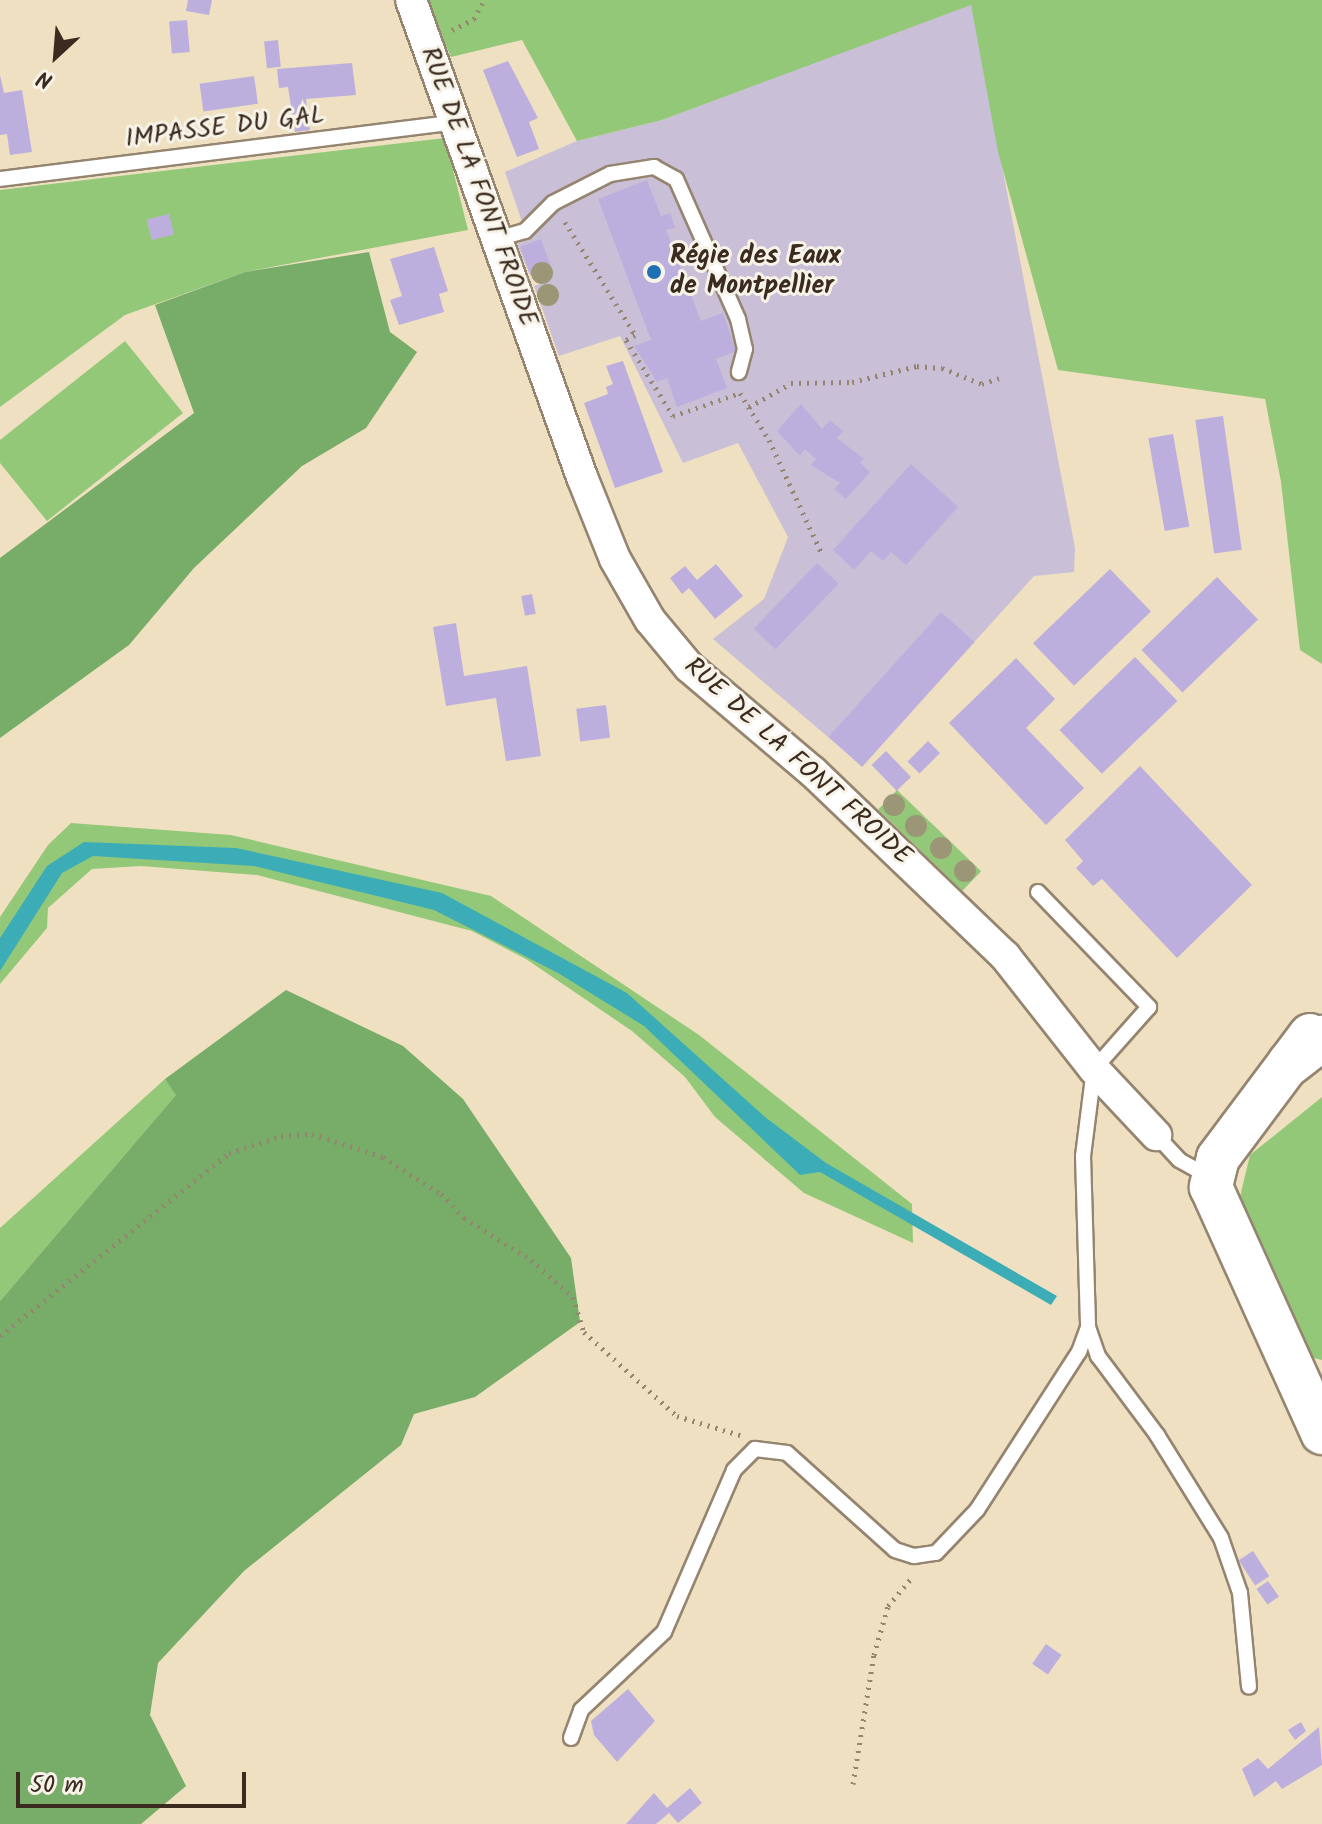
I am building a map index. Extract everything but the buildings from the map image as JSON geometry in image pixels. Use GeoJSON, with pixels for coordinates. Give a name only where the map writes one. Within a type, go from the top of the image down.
{"type":"FeatureCollection","features":[{"type":"Feature","properties":{"kind":"street","name":"RUE DE LA FONT FROIDE"},"geometry":{"type":"LineString","coordinates":[[411,0],[582,477],[615,559],[650,620],[689,667],[813,772],[1005,956],[1094,1069],[1156,1135]]}},
{"type":"Feature","properties":{"kind":"street"},"geometry":{"type":"LineString","coordinates":[[1306,1051],[1322,1018]]}},
{"type":"Feature","properties":{"kind":"street"},"geometry":{"type":"LineString","coordinates":[[1322,1030],[1218,1158],[1212,1178],[1212,1197],[1312,1394],[1322,1433]]}},
{"type":"Feature","properties":{"kind":"lane","name":"IMPASSE DU GAL"},"geometry":{"type":"LineString","coordinates":[[0,179],[456,122]]}},
{"type":"Feature","properties":{"kind":"lane"},"geometry":{"type":"LineString","coordinates":[[497,239],[525,231],[553,203],[610,174],[654,167],[676,179],[738,319],[745,349],[739,372]]}},
{"type":"Feature","properties":{"kind":"lane"},"geometry":{"type":"LineString","coordinates":[[1038,892],[1149,1007],[1094,1069],[1083,1156],[1088,1327],[1098,1356],[1157,1435],[1221,1538],[1240,1593],[1249,1687]]}},
{"type":"Feature","properties":{"kind":"lane","name":"RUE DE LA FONT FROIDE"},"geometry":{"type":"LineString","coordinates":[[1156,1135],[1179,1160],[1212,1178]]}},
{"type":"Feature","properties":{"kind":"lane"},"geometry":{"type":"LineString","coordinates":[[571,1738],[581,1710],[664,1632],[734,1470],[755,1449],[787,1453],[895,1550],[936,1553],[957,1536],[977,1510],[1079,1352],[1088,1327]]}},
{"type":"Feature","properties":{"kind":"path"},"geometry":{"type":"LineString","coordinates":[[425,40],[468,25],[484,0]]}},
{"type":"Feature","properties":{"kind":"path"},"geometry":{"type":"LineString","coordinates":[[553,203],[635,335],[626,340],[673,416],[740,393],[821,552]]}},
{"type":"Feature","properties":{"kind":"path"},"geometry":{"type":"LineString","coordinates":[[749,407],[791,383],[852,382],[917,366],[942,368],[982,384],[999,378]]}},
{"type":"Feature","properties":{"kind":"path"},"geometry":{"type":"LineString","coordinates":[[0,1336],[229,1153],[281,1136],[312,1134],[383,1157],[531,1260],[573,1297],[584,1332],[677,1416],[738,1435],[769,1431],[787,1453]]}},
{"type":"Feature","properties":{"kind":"path"},"geometry":{"type":"LineString","coordinates":[[853,1784],[874,1655],[888,1606],[925,1554]]}},
{"type":"Feature","properties":{"kind":"shaded area","name":"Régie des Eaux de Montpellier"},"geometry":{"type":"Polygon","coordinates":[[[971,4],[1075,548],[1074,572],[1034,576],[862,766],[713,639],[764,599],[788,537],[738,443],[683,463],[620,336],[559,356],[534,286],[540,284],[537,273],[530,275],[517,244],[528,239],[505,172],[577,141],[662,120],[971,4]]]}},
{"type":"Feature","properties":{"kind":"green space"},"geometry":{"type":"Polygon","coordinates":[[[425,0],[1322,0],[1322,664],[1300,650],[1281,482],[1265,399],[1058,370],[998,152],[971,5],[662,120],[577,141],[522,40],[451,57],[425,0]]]}},
{"type":"Feature","properties":{"kind":"green space"},"geometry":{"type":"Polygon","coordinates":[[[445,138],[468,230],[245,272],[125,315],[0,407],[0,190],[445,138]]]}},
{"type":"Feature","properties":{"kind":"green space"},"geometry":{"type":"Polygon","coordinates":[[[369,252],[390,332],[417,352],[366,428],[302,466],[194,568],[129,645],[0,738],[0,558],[194,413],[155,305],[245,272],[369,252]]]}},
{"type":"Feature","properties":{"kind":"green space"},"geometry":{"type":"Polygon","coordinates":[[[125,341],[183,413],[47,521],[0,463],[0,440],[125,341]]]}},
{"type":"Feature","properties":{"kind":"green space"},"geometry":{"type":"Polygon","coordinates":[[[897,790],[981,871],[962,891],[878,809],[897,790]]]}},
{"type":"Feature","properties":{"kind":"green space"},"geometry":{"type":"Polygon","coordinates":[[[71,823],[231,835],[491,896],[699,1035],[912,1204],[913,1243],[804,1193],[715,1117],[685,1077],[632,1031],[526,959],[472,931],[257,875],[141,866],[92,869],[48,908],[47,928],[0,984],[0,917],[48,845],[71,823]]]}},
{"type":"Feature","properties":{"kind":"green space"},"geometry":{"type":"Polygon","coordinates":[[[286,990],[403,1046],[463,1099],[571,1258],[580,1322],[475,1397],[414,1414],[401,1445],[244,1571],[158,1663],[150,1715],[186,1786],[141,1824],[0,1824],[0,1301],[176,1095],[165,1079],[286,990]]]}},
{"type":"Feature","properties":{"kind":"green space"},"geometry":{"type":"Polygon","coordinates":[[[165,1079],[177,1094],[0,1301],[0,1228],[165,1079]]]}},
{"type":"Feature","properties":{"kind":"green space"},"geometry":{"type":"Polygon","coordinates":[[[1322,1097],[1322,1360],[1306,1356],[1239,1201],[1250,1155],[1322,1097]]]}},
{"type":"Feature","properties":{"kind":"water"},"geometry":{"type":"Polygon","coordinates":[[[84,842],[236,848],[442,893],[627,993],[765,1117],[826,1163],[1057,1296],[1051,1305],[820,1172],[800,1175],[644,1026],[558,973],[434,910],[254,866],[93,856],[62,873],[0,971],[0,938],[47,866],[84,842]]]}},
{"type":"Feature","properties":{"kind":"place","name":"Régie des Eaux de Montpellier"},"geometry":{"type":"Point","coordinates":[654,272]}}]}
